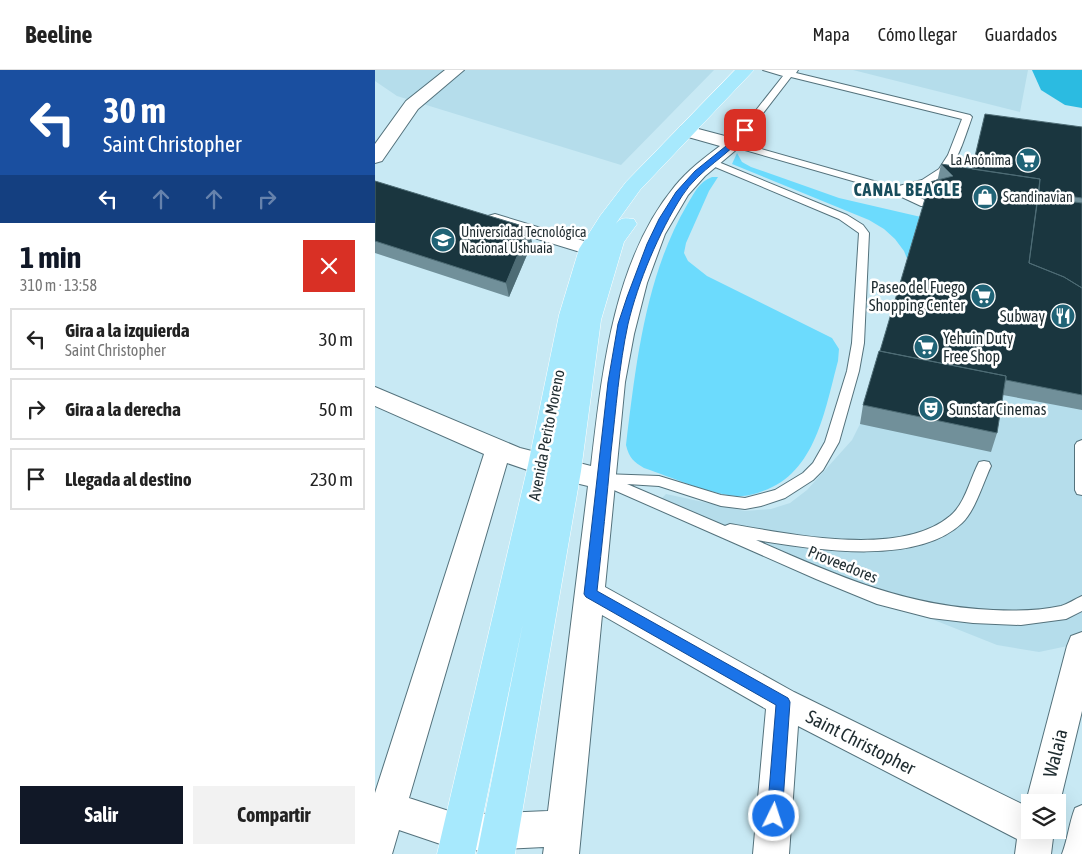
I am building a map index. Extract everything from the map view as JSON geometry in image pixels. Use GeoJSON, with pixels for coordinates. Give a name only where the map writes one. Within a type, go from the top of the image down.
{"type":"FeatureCollection","features":[{"type":"Feature","properties":{"kind":"main road","name":"Avenida Perito Moreno"},"geometry":{"type":"LineString","coordinates":[[458,844],[554,468],[589,320],[601,275],[613,242],[745,70]]}},
{"type":"Feature","properties":{"kind":"main road","name":"Avenida Perito Moreno"},"geometry":{"type":"LineString","coordinates":[[499,842],[554,468],[571,315],[590,249],[607,220],[633,186],[695,133],[779,71]]}},
{"type":"Feature","properties":{"kind":"street"},"geometry":{"type":"LineString","coordinates":[[375,158],[412,105],[456,70]]}},
{"type":"Feature","properties":{"kind":"street"},"geometry":{"type":"LineString","coordinates":[[695,133],[734,144]]}},
{"type":"Feature","properties":{"kind":"street"},"geometry":{"type":"LineString","coordinates":[[381,810],[394,811],[458,844],[563,841],[603,480],[623,324],[652,244],[680,192],[711,162],[734,144]]}},
{"type":"Feature","properties":{"kind":"street"},"geometry":{"type":"LineString","coordinates":[[478,215],[590,249]]}},
{"type":"Feature","properties":{"kind":"street"},"geometry":{"type":"LineString","coordinates":[[375,396],[498,449],[554,468],[603,480]]}},
{"type":"Feature","properties":{"kind":"street"},"geometry":{"type":"LineString","coordinates":[[375,852],[381,810],[498,449]]}},
{"type":"Feature","properties":{"kind":"street","name":"Saint Christopher"},"geometry":{"type":"LineString","coordinates":[[591,594],[783,702],[1021,822]]}},
{"type":"Feature","properties":{"kind":"street","name":"Walaia"},"geometry":{"type":"LineString","coordinates":[[1045,794],[1082,646]]}},
{"type":"Feature","properties":{"kind":"street"},"geometry":{"type":"LineString","coordinates":[[771,854],[783,702]]}},
{"type":"Feature","properties":{"kind":"street"},"geometry":{"type":"LineString","coordinates":[[1033,854],[1035,839]]}},
{"type":"Feature","properties":{"kind":"lane"},"geometry":{"type":"LineString","coordinates":[[895,190],[927,182],[941,174],[952,159],[967,117],[779,71],[734,144],[895,190],[925,204]]}},
{"type":"Feature","properties":{"kind":"lane"},"geometry":{"type":"LineString","coordinates":[[603,480],[666,482],[718,500],[742,504],[765,500],[789,490],[809,476],[825,458],[836,437],[856,360],[864,233],[859,227],[843,217],[711,162]]}},
{"type":"Feature","properties":{"kind":"lane"},"geometry":{"type":"LineString","coordinates":[[1082,445],[1082,490]]}},
{"type":"Feature","properties":{"kind":"lane"},"geometry":{"type":"LineString","coordinates":[[713,527],[841,546],[887,545],[916,540],[946,528],[958,519],[984,466]]}},
{"type":"Feature","properties":{"kind":"lane","name":"Proveedores"},"geometry":{"type":"LineString","coordinates":[[603,480],[877,597],[931,611],[973,616],[1021,618],[1066,612],[1082,603]]}},
{"type":"Feature","properties":{"kind":"lane"},"geometry":{"type":"LineString","coordinates":[[1071,854],[1075,848],[1082,814]]}},
{"type":"Feature","properties":{"kind":"shaded area"},"geometry":{"type":"Polygon","coordinates":[[[375,70],[714,70],[621,165],[397,96],[375,81],[375,70]]]}},
{"type":"Feature","properties":{"kind":"shaded area"},"geometry":{"type":"Polygon","coordinates":[[[853,70],[1028,70],[1020,112],[853,70]]]}},
{"type":"Feature","properties":{"kind":"shaded area"},"geometry":{"type":"Polygon","coordinates":[[[1032,70],[1082,70],[1082,108],[1065,105],[1041,90],[1032,70]]]}},
{"type":"Feature","properties":{"kind":"shaded area"},"geometry":{"type":"Polygon","coordinates":[[[1082,137],[1082,643],[1039,652],[997,645],[821,575],[657,503],[666,494],[745,511],[771,509],[790,503],[807,490],[852,440],[860,424],[879,361],[950,190],[938,178],[969,183],[1082,137]]]}},
{"type":"Feature","properties":{"kind":"shaded area"},"geometry":{"type":"Polygon","coordinates":[[[737,153],[742,162],[751,167],[839,198],[921,217],[908,261],[904,251],[895,239],[884,229],[869,220],[732,164],[737,153]]]}},
{"type":"Feature","properties":{"kind":"shaded area"},"geometry":{"type":"Polygon","coordinates":[[[712,177],[718,177],[709,191],[686,243],[684,253],[688,261],[707,276],[832,338],[839,349],[838,361],[823,418],[807,455],[795,470],[781,482],[763,491],[743,496],[714,492],[644,468],[632,459],[626,445],[639,352],[652,291],[661,261],[694,193],[703,182],[712,177]]]}},
{"type":"Feature","properties":{"kind":"building","name":"La Anónima"},"geometry":{"type":"Polygon","coordinates":[[[985,114],[1082,127],[1082,198],[1039,192],[1040,179],[972,169],[985,114]]]}},
{"type":"Feature","properties":{"kind":"building","name":"Paseo del Fuego Shopping Center"},"geometry":{"type":"Polygon","coordinates":[[[941,164],[1040,179],[1029,263],[1064,277],[1082,288],[1082,395],[1006,380],[1006,376],[880,351],[930,182],[953,176],[941,164]]]}},
{"type":"Feature","properties":{"kind":"building"},"geometry":{"type":"Polygon","coordinates":[[[375,181],[529,228],[506,283],[375,241],[375,181]]]}},
{"type":"Feature","properties":{"kind":"building"},"geometry":{"type":"Polygon","coordinates":[[[1038,197],[1082,203],[1082,288],[1064,277],[1029,263],[1038,197]]]}},
{"type":"Feature","properties":{"kind":"building","name":"Sunstar Cinemas"},"geometry":{"type":"Polygon","coordinates":[[[879,351],[1006,376],[997,433],[863,405],[879,351]]]}},
{"type":"Feature","properties":{"kind":"place","name":"La Anónima"},"geometry":{"type":"Point","coordinates":[1028,160]}},
{"type":"Feature","properties":{"kind":"place","name":"Scandinavian"},"geometry":{"type":"Point","coordinates":[985,197]}},
{"type":"Feature","properties":{"kind":"place","name":"Universidad Tecnológica Nacional Ushuaia"},"geometry":{"type":"Point","coordinates":[443,240]}},
{"type":"Feature","properties":{"kind":"place","name":"Paseo del Fuego Shopping Center"},"geometry":{"type":"Point","coordinates":[983,296]}},
{"type":"Feature","properties":{"kind":"place","name":"Subway"},"geometry":{"type":"Point","coordinates":[1063,316]}},
{"type":"Feature","properties":{"kind":"place","name":"Yehuin Duty Free Shop"},"geometry":{"type":"Point","coordinates":[926,347]}},
{"type":"Feature","properties":{"kind":"place","name":"Sunstar Cinemas"},"geometry":{"type":"Point","coordinates":[931,409]}},
{"type":"Feature","properties":{"kind":"district","name":"CANAL BEAGLE"},"geometry":{"type":"Point","coordinates":[907,190]}},
{"type":"Feature","properties":{"kind":"route"},"geometry":{"type":"LineString","coordinates":[[745,130],[734,144],[698,173],[680,192],[652,244],[623,324],[613,382],[591,594],[783,702],[774,816]]}}]}
